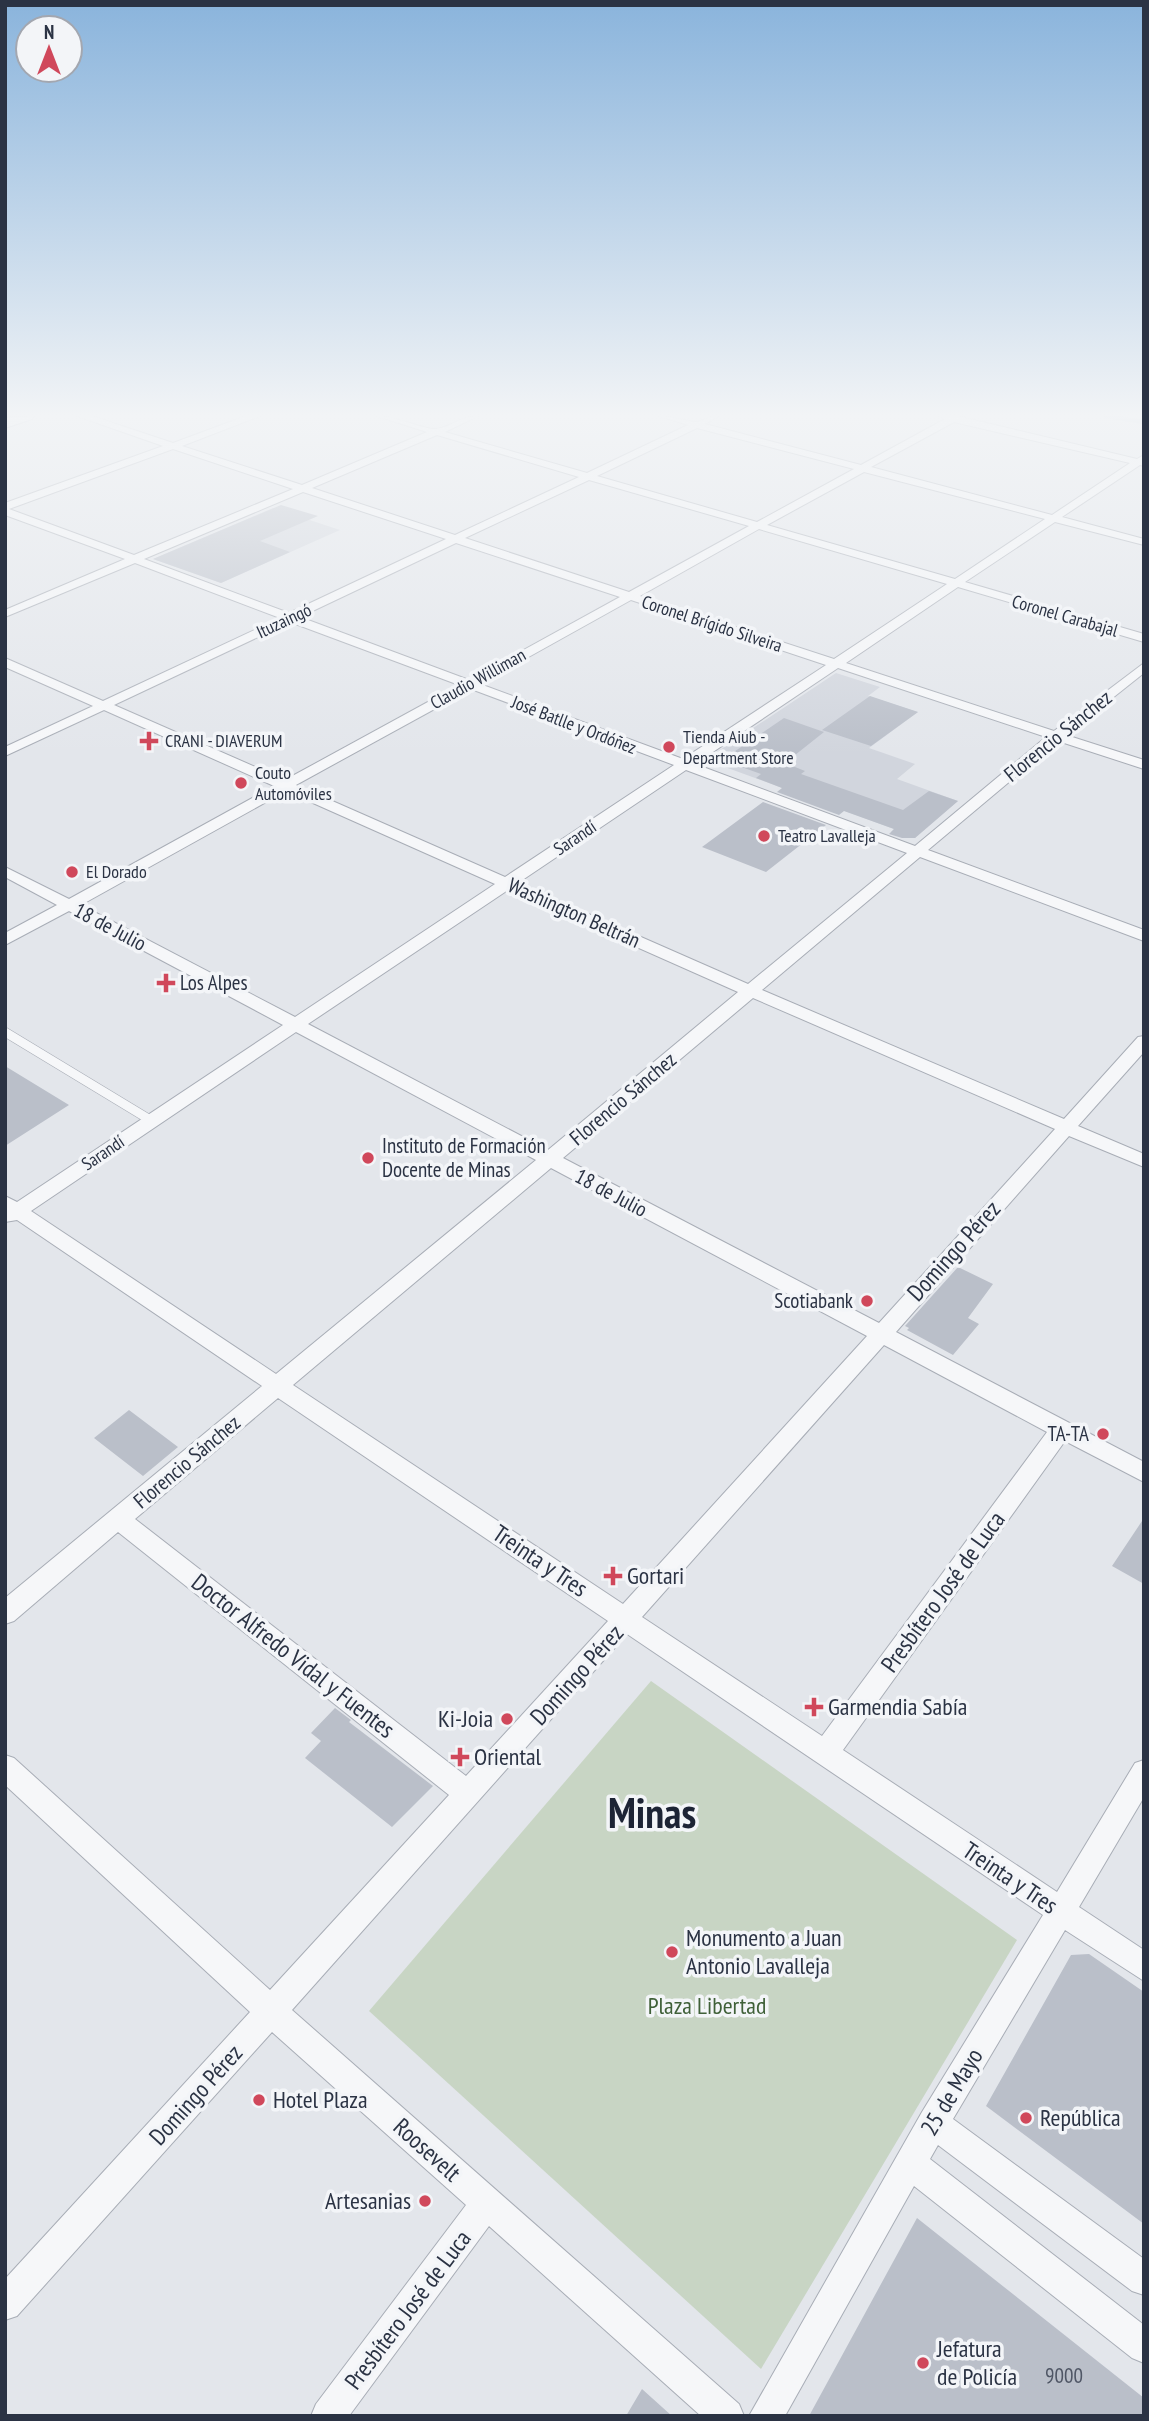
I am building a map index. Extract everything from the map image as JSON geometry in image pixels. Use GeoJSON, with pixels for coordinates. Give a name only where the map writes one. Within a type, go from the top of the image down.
{"type":"FeatureCollection","features":[{"type":"Feature","properties":{"kind":"street","name":"José Batlle y Ordóñez"},"geometry":{"type":"LineString","coordinates":[[55,529],[683,766],[1144,936]]}},
{"type":"Feature","properties":{"kind":"street"},"geometry":{"type":"LineString","coordinates":[[5,614],[207,529]]}},
{"type":"Feature","properties":{"kind":"street","name":"Coronel Brígido Silveira"},"geometry":{"type":"LineString","coordinates":[[425,529],[1144,765]]}},
{"type":"Feature","properties":{"kind":"street","name":"Ituzaingó"},"geometry":{"type":"LineString","coordinates":[[5,752],[477,529]]}},
{"type":"Feature","properties":{"kind":"street","name":"Claudio Williman"},"geometry":{"type":"LineString","coordinates":[[5,940],[750,529]]}},
{"type":"Feature","properties":{"kind":"street","name":"Coronel Carabajal"},"geometry":{"type":"LineString","coordinates":[[765,529],[1144,638]]}},
{"type":"Feature","properties":{"kind":"street","name":"Sarandí"},"geometry":{"type":"LineString","coordinates":[[9,1211],[152,1121],[1038,529]]}},
{"type":"Feature","properties":{"kind":"street"},"geometry":{"type":"LineString","coordinates":[[1095,529],[1144,542]]}},
{"type":"Feature","properties":{"kind":"street","name":"Washington Beltrán"},"geometry":{"type":"LineString","coordinates":[[5,662],[752,992],[1144,1161]]}},
{"type":"Feature","properties":{"kind":"street","name":"Florencio Sánchez"},"geometry":{"type":"LineString","coordinates":[[5,1613],[1056,736],[1144,667]]}},
{"type":"Feature","properties":{"kind":"street","name":"18 de Julio"},"geometry":{"type":"LineString","coordinates":[[5,871],[1060,1431],[1144,1473]]}},
{"type":"Feature","properties":{"kind":"street","name":"Domingo Pérez"},"geometry":{"type":"LineString","coordinates":[[5,2304],[627,1619],[879,1334],[1144,1041]]}},
{"type":"Feature","properties":{"kind":"street","name":"Treinta y Tres"},"geometry":{"type":"LineString","coordinates":[[9,1211],[278,1385],[1144,1967]]}},
{"type":"Feature","properties":{"kind":"street","name":"Presbítero José de Luca"},"geometry":{"type":"LineString","coordinates":[[826,1752],[1060,1431]]}},
{"type":"Feature","properties":{"kind":"street","name":"Doctor Alfredo Vidal y Fuentes"},"geometry":{"type":"LineString","coordinates":[[118,1519],[468,1794]]}},
{"type":"Feature","properties":{"kind":"street","name":"Roosevelt"},"geometry":{"type":"LineString","coordinates":[[5,1767],[271,2011],[727,2416]]}},
{"type":"Feature","properties":{"kind":"street","name":"25 de Mayo"},"geometry":{"type":"LineString","coordinates":[[766,2416],[933,2123],[1062,1913],[1144,1772]]}},
{"type":"Feature","properties":{"kind":"street"},"geometry":{"type":"LineString","coordinates":[[933,2123],[1144,2279]]}},
{"type":"Feature","properties":{"kind":"street"},"geometry":{"type":"LineString","coordinates":[[910,2163],[1144,2346]]}},
{"type":"Feature","properties":{"kind":"street","name":"Presbítero José de Luca"},"geometry":{"type":"LineString","coordinates":[[328,2416],[487,2203]]}},
{"type":"Feature","properties":{"kind":"lane"},"geometry":{"type":"LineString","coordinates":[[5,1032],[152,1121]]}},
{"type":"Feature","properties":{"kind":"shaded area"},"geometry":{"type":"Polygon","coordinates":[[[224,529],[340,530],[221,583],[153,559],[224,529]]]}},
{"type":"Feature","properties":{"kind":"shaded area"},"geometry":{"type":"Polygon","coordinates":[[[836,673],[880,687],[868,696],[918,712],[869,748],[915,764],[897,779],[958,801],[915,838],[891,832],[894,829],[714,763],[711,756],[836,673]]]}},
{"type":"Feature","properties":{"kind":"green space","name":"Plaza Libertad"},"geometry":{"type":"Polygon","coordinates":[[[651,1681],[1017,1940],[761,2369],[369,2011],[651,1681]]]}},
{"type":"Feature","properties":{"kind":"building"},"geometry":{"type":"Polygon","coordinates":[[[224,529],[288,529],[260,541],[290,552],[221,583],[153,559],[224,529]]]}},
{"type":"Feature","properties":{"kind":"building"},"geometry":{"type":"Polygon","coordinates":[[[870,696],[918,712],[871,746],[822,730],[870,696]]]}},
{"type":"Feature","properties":{"kind":"building"},"geometry":{"type":"Polygon","coordinates":[[[784,718],[824,732],[785,763],[805,771],[801,774],[903,810],[929,791],[958,801],[915,838],[902,838],[889,834],[894,829],[844,811],[839,815],[777,792],[782,788],[756,778],[761,774],[722,760],[784,718]]]}},
{"type":"Feature","properties":{"kind":"building","name":"Teatro Lavalleja"},"geometry":{"type":"Polygon","coordinates":[[[763,802],[826,825],[766,872],[702,847],[763,802]]]}},
{"type":"Feature","properties":{"kind":"building"},"geometry":{"type":"Polygon","coordinates":[[[5,1066],[69,1105],[5,1146],[5,1066]]]}},
{"type":"Feature","properties":{"kind":"building"},"geometry":{"type":"Polygon","coordinates":[[[958,1267],[993,1284],[968,1318],[979,1324],[953,1355],[907,1330],[909,1328],[905,1326],[958,1267]]]}},
{"type":"Feature","properties":{"kind":"building"},"geometry":{"type":"Polygon","coordinates":[[[129,1410],[178,1447],[143,1476],[94,1438],[129,1410]]]}},
{"type":"Feature","properties":{"kind":"building"},"geometry":{"type":"Polygon","coordinates":[[[1144,1518],[1144,1584],[1112,1566],[1144,1518]]]}},
{"type":"Feature","properties":{"kind":"building"},"geometry":{"type":"Polygon","coordinates":[[[335,1708],[351,1720],[349,1722],[433,1786],[392,1827],[305,1758],[321,1741],[311,1733],[335,1708]]]}},
{"type":"Feature","properties":{"kind":"building"},"geometry":{"type":"Polygon","coordinates":[[[1089,1954],[1144,1992],[1144,2224],[986,2106],[1071,1955],[1089,1954]]]}},
{"type":"Feature","properties":{"kind":"building","name":"Jefatura de Policía"},"geometry":{"type":"Polygon","coordinates":[[[917,2218],[1144,2398],[1144,2416],[809,2416],[917,2218]]]}},
{"type":"Feature","properties":{"kind":"building"},"geometry":{"type":"Polygon","coordinates":[[[642,2389],[672,2416],[626,2416],[642,2389]]]}},
{"type":"Feature","properties":{"kind":"place","name":"CRANI - DIAVERUM"},"geometry":{"type":"Point","coordinates":[149,741]}},
{"type":"Feature","properties":{"kind":"place","name":"Tienda Aiub - Department Store"},"geometry":{"type":"Point","coordinates":[669,747]}},
{"type":"Feature","properties":{"kind":"place","name":"Couto Automóviles"},"geometry":{"type":"Point","coordinates":[241,783]}},
{"type":"Feature","properties":{"kind":"place","name":"Teatro Lavalleja"},"geometry":{"type":"Point","coordinates":[764,836]}},
{"type":"Feature","properties":{"kind":"place","name":"El Dorado"},"geometry":{"type":"Point","coordinates":[72,872]}},
{"type":"Feature","properties":{"kind":"place","name":"Los Alpes"},"geometry":{"type":"Point","coordinates":[166,983]}},
{"type":"Feature","properties":{"kind":"place","name":"Instituto de Formación Docente de Minas"},"geometry":{"type":"Point","coordinates":[368,1158]}},
{"type":"Feature","properties":{"kind":"place","name":"Scotiabank"},"geometry":{"type":"Point","coordinates":[867,1301]}},
{"type":"Feature","properties":{"kind":"place","name":"TA-TA"},"geometry":{"type":"Point","coordinates":[1103,1434]}},
{"type":"Feature","properties":{"kind":"place","name":"Gortari"},"geometry":{"type":"Point","coordinates":[613,1576]}},
{"type":"Feature","properties":{"kind":"place","name":"Garmendia Sabía"},"geometry":{"type":"Point","coordinates":[814,1707]}},
{"type":"Feature","properties":{"kind":"place","name":"Ki-Joia"},"geometry":{"type":"Point","coordinates":[507,1719]}},
{"type":"Feature","properties":{"kind":"place","name":"Oriental"},"geometry":{"type":"Point","coordinates":[460,1757]}},
{"type":"Feature","properties":{"kind":"place","name":"Monumento a Juan Antonio Lavalleja"},"geometry":{"type":"Point","coordinates":[672,1952]}},
{"type":"Feature","properties":{"kind":"place","name":"Hotel Plaza"},"geometry":{"type":"Point","coordinates":[259,2100]}},
{"type":"Feature","properties":{"kind":"place","name":"República"},"geometry":{"type":"Point","coordinates":[1026,2118]}},
{"type":"Feature","properties":{"kind":"place","name":"Artesanias"},"geometry":{"type":"Point","coordinates":[425,2201]}},
{"type":"Feature","properties":{"kind":"place","name":"Jefatura de Policía"},"geometry":{"type":"Point","coordinates":[923,2363]}},
{"type":"Feature","properties":{"kind":"district","name":"Minas"},"geometry":{"type":"Point","coordinates":[652,1813]}}]}
